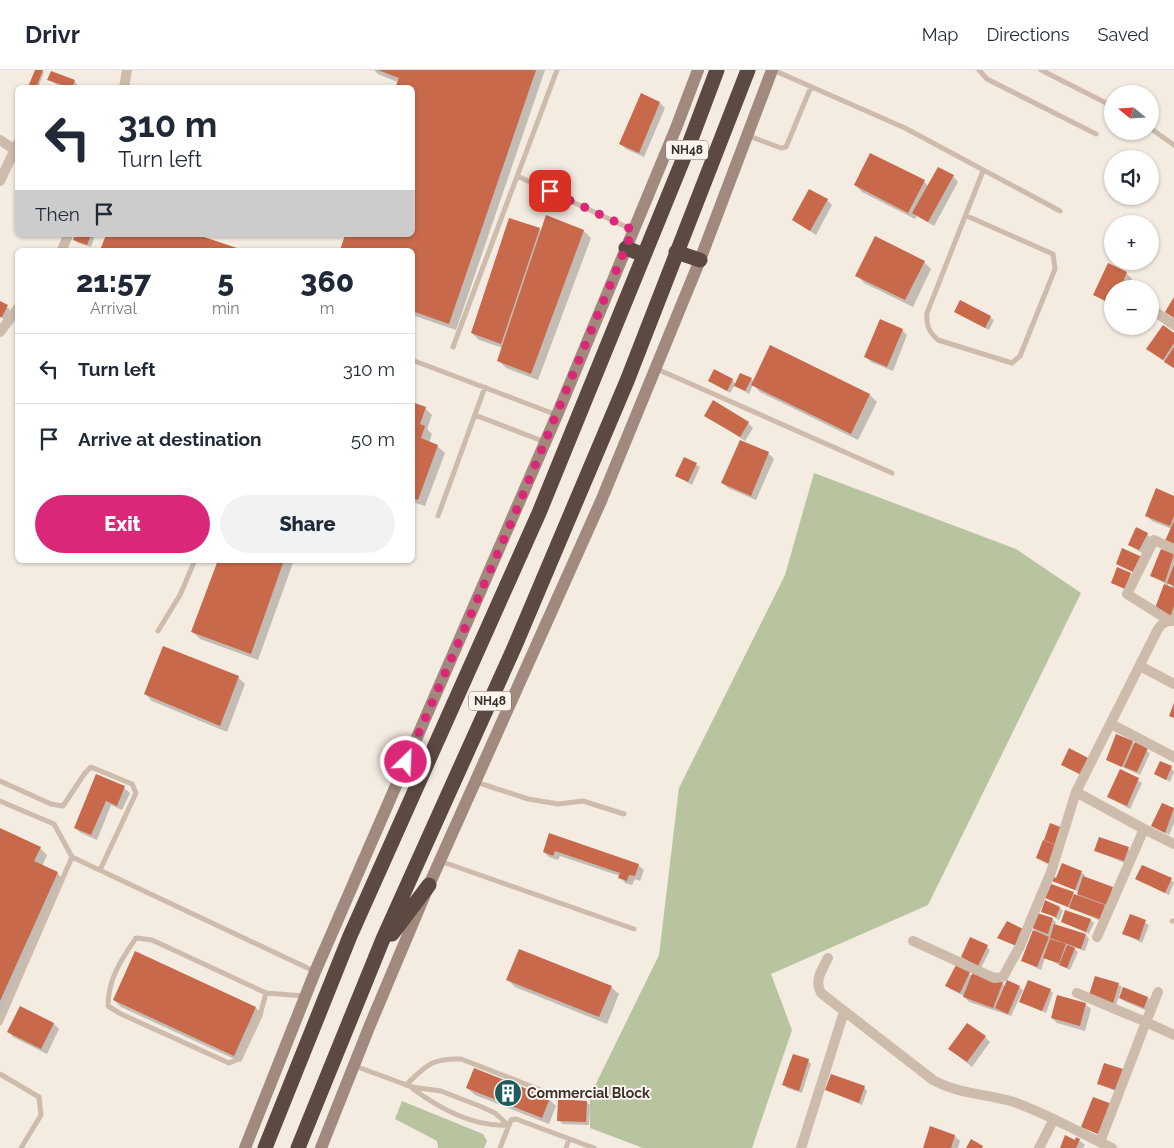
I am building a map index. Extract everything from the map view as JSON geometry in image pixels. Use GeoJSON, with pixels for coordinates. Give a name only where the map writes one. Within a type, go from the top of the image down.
{"type":"FeatureCollection","features":[{"type":"Feature","properties":{"kind":"highway","name":"NH48"},"geometry":{"type":"LineString","coordinates":[[264,1148],[354,928],[543,505],[717,70]]}},
{"type":"Feature","properties":{"kind":"highway","name":"NH48"},"geometry":{"type":"LineString","coordinates":[[298,1148],[368,974],[557,548],[627,381],[748,70]]}},
{"type":"Feature","properties":{"kind":"highway"},"geometry":{"type":"LineString","coordinates":[[626,248],[644,256]]}},
{"type":"Feature","properties":{"kind":"highway"},"geometry":{"type":"LineString","coordinates":[[676,252],[700,260]]}},
{"type":"Feature","properties":{"kind":"highway"},"geometry":{"type":"LineString","coordinates":[[368,974],[392,934],[429,885]]}},
{"type":"Feature","properties":{"kind":"street"},"geometry":{"type":"LineString","coordinates":[[124,85],[127,70]]}},
{"type":"Feature","properties":{"kind":"street"},"geometry":{"type":"LineString","coordinates":[[245,1148],[315,972],[546,442],[698,70]]}},
{"type":"Feature","properties":{"kind":"street"},"geometry":{"type":"LineString","coordinates":[[322,1148],[353,1065],[429,885],[561,593],[655,368],[700,260],[772,70]]}},
{"type":"Feature","properties":{"kind":"street"},"geometry":{"type":"LineString","coordinates":[[0,140],[15,146]]}},
{"type":"Feature","properties":{"kind":"street"},"geometry":{"type":"LineString","coordinates":[[0,181],[15,148]]}},
{"type":"Feature","properties":{"kind":"street"},"geometry":{"type":"LineString","coordinates":[[0,332],[15,312]]}},
{"type":"Feature","properties":{"kind":"street"},"geometry":{"type":"LineString","coordinates":[[1159,314],[1174,325]]}},
{"type":"Feature","properties":{"kind":"street"},"geometry":{"type":"LineString","coordinates":[[1172,621],[1127,594],[1154,540],[1174,549]]}},
{"type":"Feature","properties":{"kind":"street"},"geometry":{"type":"LineString","coordinates":[[913,941],[994,978],[1003,977],[1020,946],[1051,872],[1076,792],[1160,626],[1172,621]]}},
{"type":"Feature","properties":{"kind":"street"},"geometry":{"type":"LineString","coordinates":[[1140,666],[1174,684]]}},
{"type":"Feature","properties":{"kind":"street"},"geometry":{"type":"LineString","coordinates":[[1111,724],[1174,757]]}},
{"type":"Feature","properties":{"kind":"street"},"geometry":{"type":"LineString","coordinates":[[1076,792],[1144,830],[1174,844]]}},
{"type":"Feature","properties":{"kind":"street"},"geometry":{"type":"LineString","coordinates":[[1097,937],[1144,830]]}},
{"type":"Feature","properties":{"kind":"street"},"geometry":{"type":"LineString","coordinates":[[828,958],[819,974],[817,985],[821,993],[946,1087],[1012,1102],[1054,1119],[1112,1148]]}},
{"type":"Feature","properties":{"kind":"street"},"geometry":{"type":"LineString","coordinates":[[1100,1142],[1158,992]]}},
{"type":"Feature","properties":{"kind":"street"},"geometry":{"type":"LineString","coordinates":[[1077,993],[1174,1035]]}},
{"type":"Feature","properties":{"kind":"street"},"geometry":{"type":"LineString","coordinates":[[800,1148],[844,1012]]}},
{"type":"Feature","properties":{"kind":"street"},"geometry":{"type":"LineString","coordinates":[[1039,1148],[1054,1119]]}},
{"type":"Feature","properties":{"kind":"lane"},"geometry":{"type":"LineString","coordinates":[[453,347],[557,70]]}},
{"type":"Feature","properties":{"kind":"lane"},"geometry":{"type":"LineString","coordinates":[[772,70],[905,128],[1060,211]]}},
{"type":"Feature","properties":{"kind":"lane"},"geometry":{"type":"LineString","coordinates":[[979,70],[987,78],[1096,134]]}},
{"type":"Feature","properties":{"kind":"lane"},"geometry":{"type":"LineString","coordinates":[[1041,70],[1104,102]]}},
{"type":"Feature","properties":{"kind":"lane"},"geometry":{"type":"LineString","coordinates":[[748,135],[781,148],[786,147],[810,87]]}},
{"type":"Feature","properties":{"kind":"lane"},"geometry":{"type":"LineString","coordinates":[[1159,134],[1174,145]]}},
{"type":"Feature","properties":{"kind":"lane"},"geometry":{"type":"LineString","coordinates":[[967,216],[1053,254],[1055,260],[1055,269],[1020,356],[1012,364],[938,340],[930,333],[926,324],[927,313],[967,216],[983,171]]}},
{"type":"Feature","properties":{"kind":"lane"},"geometry":{"type":"LineString","coordinates":[[517,176],[633,230]]}},
{"type":"Feature","properties":{"kind":"lane"},"geometry":{"type":"LineString","coordinates":[[415,361],[557,415]]}},
{"type":"Feature","properties":{"kind":"lane"},"geometry":{"type":"LineString","coordinates":[[655,368],[892,473]]}},
{"type":"Feature","properties":{"kind":"lane"},"geometry":{"type":"LineString","coordinates":[[438,516],[485,387]]}},
{"type":"Feature","properties":{"kind":"lane"},"geometry":{"type":"LineString","coordinates":[[475,415],[546,442]]}},
{"type":"Feature","properties":{"kind":"lane"},"geometry":{"type":"LineString","coordinates":[[158,631],[180,595],[194,563]]}},
{"type":"Feature","properties":{"kind":"lane"},"geometry":{"type":"LineString","coordinates":[[0,782],[52,804],[63,806],[91,767],[132,784],[136,794],[100,870]]}},
{"type":"Feature","properties":{"kind":"lane"},"geometry":{"type":"LineString","coordinates":[[476,782],[528,799],[558,804],[583,801],[624,814]]}},
{"type":"Feature","properties":{"kind":"lane"},"geometry":{"type":"LineString","coordinates":[[0,801],[54,824],[72,857],[315,972]]}},
{"type":"Feature","properties":{"kind":"lane"},"geometry":{"type":"LineString","coordinates":[[0,1023],[72,857]]}},
{"type":"Feature","properties":{"kind":"lane"},"geometry":{"type":"LineString","coordinates":[[440,861],[634,929]]}},
{"type":"Feature","properties":{"kind":"lane"},"geometry":{"type":"LineString","coordinates":[[266,993],[260,1015],[239,1059],[229,1063],[121,1014],[108,1006],[108,989],[119,962],[136,938],[152,940],[266,993],[305,996]]}},
{"type":"Feature","properties":{"kind":"lane"},"geometry":{"type":"LineString","coordinates":[[409,1086],[429,1063],[447,1059],[461,1060],[551,1094]]}},
{"type":"Feature","properties":{"kind":"lane"},"geometry":{"type":"LineString","coordinates":[[353,1065],[409,1086],[441,1091],[495,1113],[508,1126]]}},
{"type":"Feature","properties":{"kind":"lane"},"geometry":{"type":"LineString","coordinates":[[0,1074],[39,1097],[41,1115],[21,1148]]}},
{"type":"Feature","properties":{"kind":"lane"},"geometry":{"type":"LineString","coordinates":[[409,1086],[436,1105],[474,1122],[489,1126],[508,1126]]}},
{"type":"Feature","properties":{"kind":"lane"},"geometry":{"type":"LineString","coordinates":[[500,1148],[511,1120],[516,1119],[594,1148]]}},
{"type":"Feature","properties":{"kind":"lane"},"geometry":{"type":"LineString","coordinates":[[566,1148],[569,1139]]}},
{"type":"Feature","properties":{"kind":"green space"},"geometry":{"type":"Polygon","coordinates":[[[814,473],[1016,549],[1081,593],[928,905],[771,974],[792,1030],[752,1148],[643,1148],[590,1128],[590,1096],[659,955],[679,788],[785,575],[814,473]]]}},
{"type":"Feature","properties":{"kind":"green space"},"geometry":{"type":"Polygon","coordinates":[[[402,1101],[483,1134],[487,1141],[484,1148],[438,1148],[437,1141],[395,1119],[402,1101]]]}},
{"type":"Feature","properties":{"kind":"building"},"geometry":{"type":"Polygon","coordinates":[[[35,70],[43,70],[37,85],[29,85],[35,70]]]}},
{"type":"Feature","properties":{"kind":"building"},"geometry":{"type":"Polygon","coordinates":[[[378,70],[536,70],[449,324],[415,312],[415,248],[341,248],[344,237],[415,237],[415,85],[396,85],[399,78],[378,70]]]}},
{"type":"Feature","properties":{"kind":"building"},"geometry":{"type":"Polygon","coordinates":[[[51,71],[75,80],[73,85],[63,85],[47,80],[51,71]]]}},
{"type":"Feature","properties":{"kind":"building"},"geometry":{"type":"Polygon","coordinates":[[[641,93],[660,102],[639,153],[619,144],[641,93]]]}},
{"type":"Feature","properties":{"kind":"building"},"geometry":{"type":"Polygon","coordinates":[[[870,153],[925,180],[908,213],[854,185],[870,153]]]}},
{"type":"Feature","properties":{"kind":"building"},"geometry":{"type":"Polygon","coordinates":[[[938,167],[954,175],[928,222],[912,213],[938,167]]]}},
{"type":"Feature","properties":{"kind":"building"},"geometry":{"type":"Polygon","coordinates":[[[809,189],[828,199],[810,231],[792,220],[809,189]]]}},
{"type":"Feature","properties":{"kind":"building"},"geometry":{"type":"Polygon","coordinates":[[[546,215],[584,230],[531,374],[497,361],[546,215]]]}},
{"type":"Feature","properties":{"kind":"building"},"geometry":{"type":"Polygon","coordinates":[[[509,218],[540,228],[501,344],[471,333],[509,218]]]}},
{"type":"Feature","properties":{"kind":"building"},"geometry":{"type":"Polygon","coordinates":[[[875,236],[925,261],[905,300],[855,276],[875,236]]]}},
{"type":"Feature","properties":{"kind":"building"},"geometry":{"type":"Polygon","coordinates":[[[74,237],[90,237],[87,245],[73,240],[74,237]]]}},
{"type":"Feature","properties":{"kind":"building"},"geometry":{"type":"Polygon","coordinates":[[[105,237],[204,237],[237,248],[101,248],[105,237]]]}},
{"type":"Feature","properties":{"kind":"building"},"geometry":{"type":"Polygon","coordinates":[[[1105,270],[1123,270],[1127,272],[1124,280],[1104,280],[1104,300],[1093,295],[1105,270]]]}},
{"type":"Feature","properties":{"kind":"building"},"geometry":{"type":"Polygon","coordinates":[[[1174,297],[1174,318],[1165,312],[1174,297]]]}},
{"type":"Feature","properties":{"kind":"building"},"geometry":{"type":"Polygon","coordinates":[[[960,300],[991,316],[985,328],[954,312],[960,300]]]}},
{"type":"Feature","properties":{"kind":"building"},"geometry":{"type":"Polygon","coordinates":[[[0,301],[8,305],[2,317],[0,317],[0,301]]]}},
{"type":"Feature","properties":{"kind":"building"},"geometry":{"type":"Polygon","coordinates":[[[880,319],[903,329],[887,367],[864,357],[880,319]]]}},
{"type":"Feature","properties":{"kind":"building"},"geometry":{"type":"Polygon","coordinates":[[[1163,325],[1174,333],[1174,343],[1163,360],[1146,349],[1156,335],[1159,335],[1159,331],[1163,325]]]}},
{"type":"Feature","properties":{"kind":"building"},"geometry":{"type":"Polygon","coordinates":[[[770,345],[870,394],[851,434],[751,385],[770,345]]]}},
{"type":"Feature","properties":{"kind":"building"},"geometry":{"type":"Polygon","coordinates":[[[1174,347],[1174,368],[1164,362],[1174,347]]]}},
{"type":"Feature","properties":{"kind":"building"},"geometry":{"type":"Polygon","coordinates":[[[714,369],[733,379],[727,391],[708,381],[714,369]]]}},
{"type":"Feature","properties":{"kind":"building"},"geometry":{"type":"Polygon","coordinates":[[[740,373],[752,378],[745,391],[734,386],[740,373]]]}},
{"type":"Feature","properties":{"kind":"building"},"geometry":{"type":"Polygon","coordinates":[[[713,400],[749,422],[740,437],[704,416],[713,400]]]}},
{"type":"Feature","properties":{"kind":"building"},"geometry":{"type":"Polygon","coordinates":[[[415,403],[426,407],[420,424],[425,426],[421,438],[438,445],[418,500],[415,499],[415,403]]]}},
{"type":"Feature","properties":{"kind":"building"},"geometry":{"type":"Polygon","coordinates":[[[740,440],[769,452],[751,496],[721,483],[740,440]]]}},
{"type":"Feature","properties":{"kind":"building"},"geometry":{"type":"Polygon","coordinates":[[[684,457],[697,463],[688,482],[675,476],[684,457]]]}},
{"type":"Feature","properties":{"kind":"building"},"geometry":{"type":"Polygon","coordinates":[[[1156,488],[1174,496],[1174,516],[1170,526],[1145,516],[1156,488]]]}},
{"type":"Feature","properties":{"kind":"building"},"geometry":{"type":"Polygon","coordinates":[[[1174,521],[1174,547],[1164,543],[1174,521]]]}},
{"type":"Feature","properties":{"kind":"building"},"geometry":{"type":"Polygon","coordinates":[[[1136,527],[1148,533],[1139,550],[1128,545],[1136,527]]]}},
{"type":"Feature","properties":{"kind":"building"},"geometry":{"type":"Polygon","coordinates":[[[1122,548],[1142,557],[1135,573],[1116,564],[1122,548]]]}},
{"type":"Feature","properties":{"kind":"building"},"geometry":{"type":"Polygon","coordinates":[[[1161,549],[1174,554],[1165,582],[1150,576],[1161,549]]]}},
{"type":"Feature","properties":{"kind":"building"},"geometry":{"type":"Polygon","coordinates":[[[217,563],[283,563],[251,654],[191,632],[217,563]]]}},
{"type":"Feature","properties":{"kind":"building"},"geometry":{"type":"Polygon","coordinates":[[[1174,565],[1174,586],[1167,583],[1174,565]]]}},
{"type":"Feature","properties":{"kind":"building"},"geometry":{"type":"Polygon","coordinates":[[[1117,567],[1131,573],[1125,589],[1111,583],[1117,567]]]}},
{"type":"Feature","properties":{"kind":"building"},"geometry":{"type":"Polygon","coordinates":[[[1164,584],[1174,588],[1174,606],[1170,617],[1154,611],[1164,584]]]}},
{"type":"Feature","properties":{"kind":"building"},"geometry":{"type":"Polygon","coordinates":[[[163,646],[239,676],[220,726],[144,694],[163,646]]]}},
{"type":"Feature","properties":{"kind":"building"},"geometry":{"type":"Polygon","coordinates":[[[1174,703],[1174,718],[1169,716],[1174,703]]]}},
{"type":"Feature","properties":{"kind":"building"},"geometry":{"type":"Polygon","coordinates":[[[1116,734],[1133,741],[1122,767],[1106,760],[1116,734]]]}},
{"type":"Feature","properties":{"kind":"building"},"geometry":{"type":"Polygon","coordinates":[[[1135,742],[1148,748],[1137,772],[1124,767],[1135,742]]]}},
{"type":"Feature","properties":{"kind":"building"},"geometry":{"type":"Polygon","coordinates":[[[1069,748],[1090,759],[1082,775],[1061,765],[1069,748]]]}},
{"type":"Feature","properties":{"kind":"building"},"geometry":{"type":"Polygon","coordinates":[[[1160,761],[1172,766],[1166,780],[1154,774],[1160,761]]]}},
{"type":"Feature","properties":{"kind":"building"},"geometry":{"type":"Polygon","coordinates":[[[1120,769],[1139,778],[1127,806],[1107,797],[1120,769]]]}},
{"type":"Feature","properties":{"kind":"building"},"geometry":{"type":"Polygon","coordinates":[[[96,774],[125,786],[117,806],[106,801],[91,835],[74,828],[96,774]]]}},
{"type":"Feature","properties":{"kind":"building"},"geometry":{"type":"Polygon","coordinates":[[[1162,803],[1174,808],[1165,833],[1151,826],[1162,803]]]}},
{"type":"Feature","properties":{"kind":"building"},"geometry":{"type":"Polygon","coordinates":[[[1050,823],[1063,828],[1057,845],[1044,840],[1050,823]]]}},
{"type":"Feature","properties":{"kind":"building"},"geometry":{"type":"Polygon","coordinates":[[[0,828],[41,847],[34,861],[58,872],[0,1001],[0,828]]]}},
{"type":"Feature","properties":{"kind":"building"},"geometry":{"type":"Polygon","coordinates":[[[549,833],[639,864],[635,876],[629,875],[627,881],[618,878],[620,873],[555,851],[553,856],[543,852],[549,833]]]}},
{"type":"Feature","properties":{"kind":"building"},"geometry":{"type":"Polygon","coordinates":[[[1099,837],[1129,847],[1124,861],[1094,851],[1099,837]]]}},
{"type":"Feature","properties":{"kind":"building"},"geometry":{"type":"Polygon","coordinates":[[[1043,840],[1058,846],[1050,864],[1036,858],[1043,840]]]}},
{"type":"Feature","properties":{"kind":"building"},"geometry":{"type":"Polygon","coordinates":[[[1062,863],[1082,871],[1075,890],[1052,881],[1054,877],[1056,878],[1062,863]]]}},
{"type":"Feature","properties":{"kind":"building"},"geometry":{"type":"Polygon","coordinates":[[[1142,865],[1172,878],[1165,893],[1135,879],[1142,865]]]}},
{"type":"Feature","properties":{"kind":"building"},"geometry":{"type":"Polygon","coordinates":[[[1083,876],[1113,887],[1107,905],[1077,894],[1083,876]]]}},
{"type":"Feature","properties":{"kind":"building"},"geometry":{"type":"Polygon","coordinates":[[[1051,884],[1074,892],[1068,907],[1045,898],[1051,884]]]}},
{"type":"Feature","properties":{"kind":"building"},"geometry":{"type":"Polygon","coordinates":[[[1074,894],[1105,905],[1100,919],[1069,908],[1074,894]]]}},
{"type":"Feature","properties":{"kind":"building"},"geometry":{"type":"Polygon","coordinates":[[[1045,900],[1060,907],[1056,917],[1041,912],[1045,900]]]}},
{"type":"Feature","properties":{"kind":"building"},"geometry":{"type":"Polygon","coordinates":[[[1065,910],[1091,919],[1086,932],[1061,922],[1065,910]]]}},
{"type":"Feature","properties":{"kind":"building"},"geometry":{"type":"Polygon","coordinates":[[[1037,913],[1053,918],[1048,934],[1032,928],[1037,913]]]}},
{"type":"Feature","properties":{"kind":"building"},"geometry":{"type":"Polygon","coordinates":[[[1130,914],[1146,920],[1139,940],[1122,934],[1130,914]]]}},
{"type":"Feature","properties":{"kind":"building"},"geometry":{"type":"Polygon","coordinates":[[[1007,921],[1023,929],[1017,946],[997,938],[1007,921]]]}},
{"type":"Feature","properties":{"kind":"building"},"geometry":{"type":"Polygon","coordinates":[[[1054,924],[1086,934],[1081,949],[1050,938],[1054,924]]]}},
{"type":"Feature","properties":{"kind":"building"},"geometry":{"type":"Polygon","coordinates":[[[1033,930],[1049,937],[1037,967],[1021,961],[1033,930]]]}},
{"type":"Feature","properties":{"kind":"building"},"geometry":{"type":"Polygon","coordinates":[[[970,937],[988,945],[978,966],[961,957],[970,937]]]}},
{"type":"Feature","properties":{"kind":"building"},"geometry":{"type":"Polygon","coordinates":[[[1050,939],[1066,944],[1059,963],[1043,958],[1050,939]]]}},
{"type":"Feature","properties":{"kind":"building"},"geometry":{"type":"Polygon","coordinates":[[[1067,945],[1075,948],[1067,968],[1059,965],[1067,945]]]}},
{"type":"Feature","properties":{"kind":"building"},"geometry":{"type":"Polygon","coordinates":[[[519,949],[612,986],[599,1017],[506,980],[519,949]]]}},
{"type":"Feature","properties":{"kind":"building"},"geometry":{"type":"Polygon","coordinates":[[[135,951],[256,1007],[234,1056],[113,1000],[135,951]]]}},
{"type":"Feature","properties":{"kind":"building"},"geometry":{"type":"Polygon","coordinates":[[[956,965],[970,972],[960,993],[945,986],[956,965]]]}},
{"type":"Feature","properties":{"kind":"building"},"geometry":{"type":"Polygon","coordinates":[[[973,971],[1003,982],[993,1008],[963,997],[973,971]]]}},
{"type":"Feature","properties":{"kind":"building"},"geometry":{"type":"Polygon","coordinates":[[[1095,976],[1119,983],[1113,1003],[1089,995],[1095,976]]]}},
{"type":"Feature","properties":{"kind":"building"},"geometry":{"type":"Polygon","coordinates":[[[1007,980],[1020,986],[1008,1014],[995,1008],[1007,980]]]}},
{"type":"Feature","properties":{"kind":"building"},"geometry":{"type":"Polygon","coordinates":[[[1028,980],[1051,989],[1042,1011],[1019,1002],[1028,980]]]}},
{"type":"Feature","properties":{"kind":"building"},"geometry":{"type":"Polygon","coordinates":[[[1123,987],[1148,997],[1144,1008],[1119,998],[1123,987]]]}},
{"type":"Feature","properties":{"kind":"building"},"geometry":{"type":"Polygon","coordinates":[[[1057,995],[1086,1003],[1080,1026],[1051,1018],[1057,995]]]}},
{"type":"Feature","properties":{"kind":"building"},"geometry":{"type":"Polygon","coordinates":[[[20,1006],[54,1023],[41,1049],[7,1032],[20,1006]]]}},
{"type":"Feature","properties":{"kind":"building"},"geometry":{"type":"Polygon","coordinates":[[[967,1023],[986,1036],[967,1062],[948,1049],[967,1023]]]}},
{"type":"Feature","properties":{"kind":"building"},"geometry":{"type":"Polygon","coordinates":[[[793,1054],[809,1059],[799,1091],[782,1085],[793,1054]]]}},
{"type":"Feature","properties":{"kind":"building"},"geometry":{"type":"Polygon","coordinates":[[[1104,1063],[1123,1069],[1116,1090],[1097,1084],[1104,1063]]]}},
{"type":"Feature","properties":{"kind":"building","name":"Commercial Block"},"geometry":{"type":"Polygon","coordinates":[[[474,1068],[550,1098],[542,1118],[466,1088],[474,1068]]]}},
{"type":"Feature","properties":{"kind":"building"},"geometry":{"type":"Polygon","coordinates":[[[831,1074],[865,1086],[859,1103],[825,1090],[831,1074]]]}},
{"type":"Feature","properties":{"kind":"building"},"geometry":{"type":"Polygon","coordinates":[[[1093,1097],[1112,1104],[1100,1135],[1081,1127],[1093,1097]]]}},
{"type":"Feature","properties":{"kind":"building"},"geometry":{"type":"Polygon","coordinates":[[[558,1099],[587,1101],[586,1122],[557,1121],[558,1099]]]}},
{"type":"Feature","properties":{"kind":"building"},"geometry":{"type":"Polygon","coordinates":[[[930,1126],[955,1135],[951,1148],[923,1148],[930,1126]]]}},
{"type":"Feature","properties":{"kind":"building"},"geometry":{"type":"Polygon","coordinates":[[[1065,1135],[1075,1140],[1076,1137],[1080,1139],[1076,1148],[1060,1148],[1065,1135]]]}},
{"type":"Feature","properties":{"kind":"building"},"geometry":{"type":"Polygon","coordinates":[[[971,1139],[983,1146],[982,1148],[966,1148],[971,1139]]]}},
{"type":"Feature","properties":{"kind":"place","name":"Commercial Block"},"geometry":{"type":"Point","coordinates":[508,1093]}},
{"type":"Feature","properties":{"kind":"route"},"geometry":{"type":"LineString","coordinates":[[406,762],[514,516],[633,230],[550,191]]}}]}
